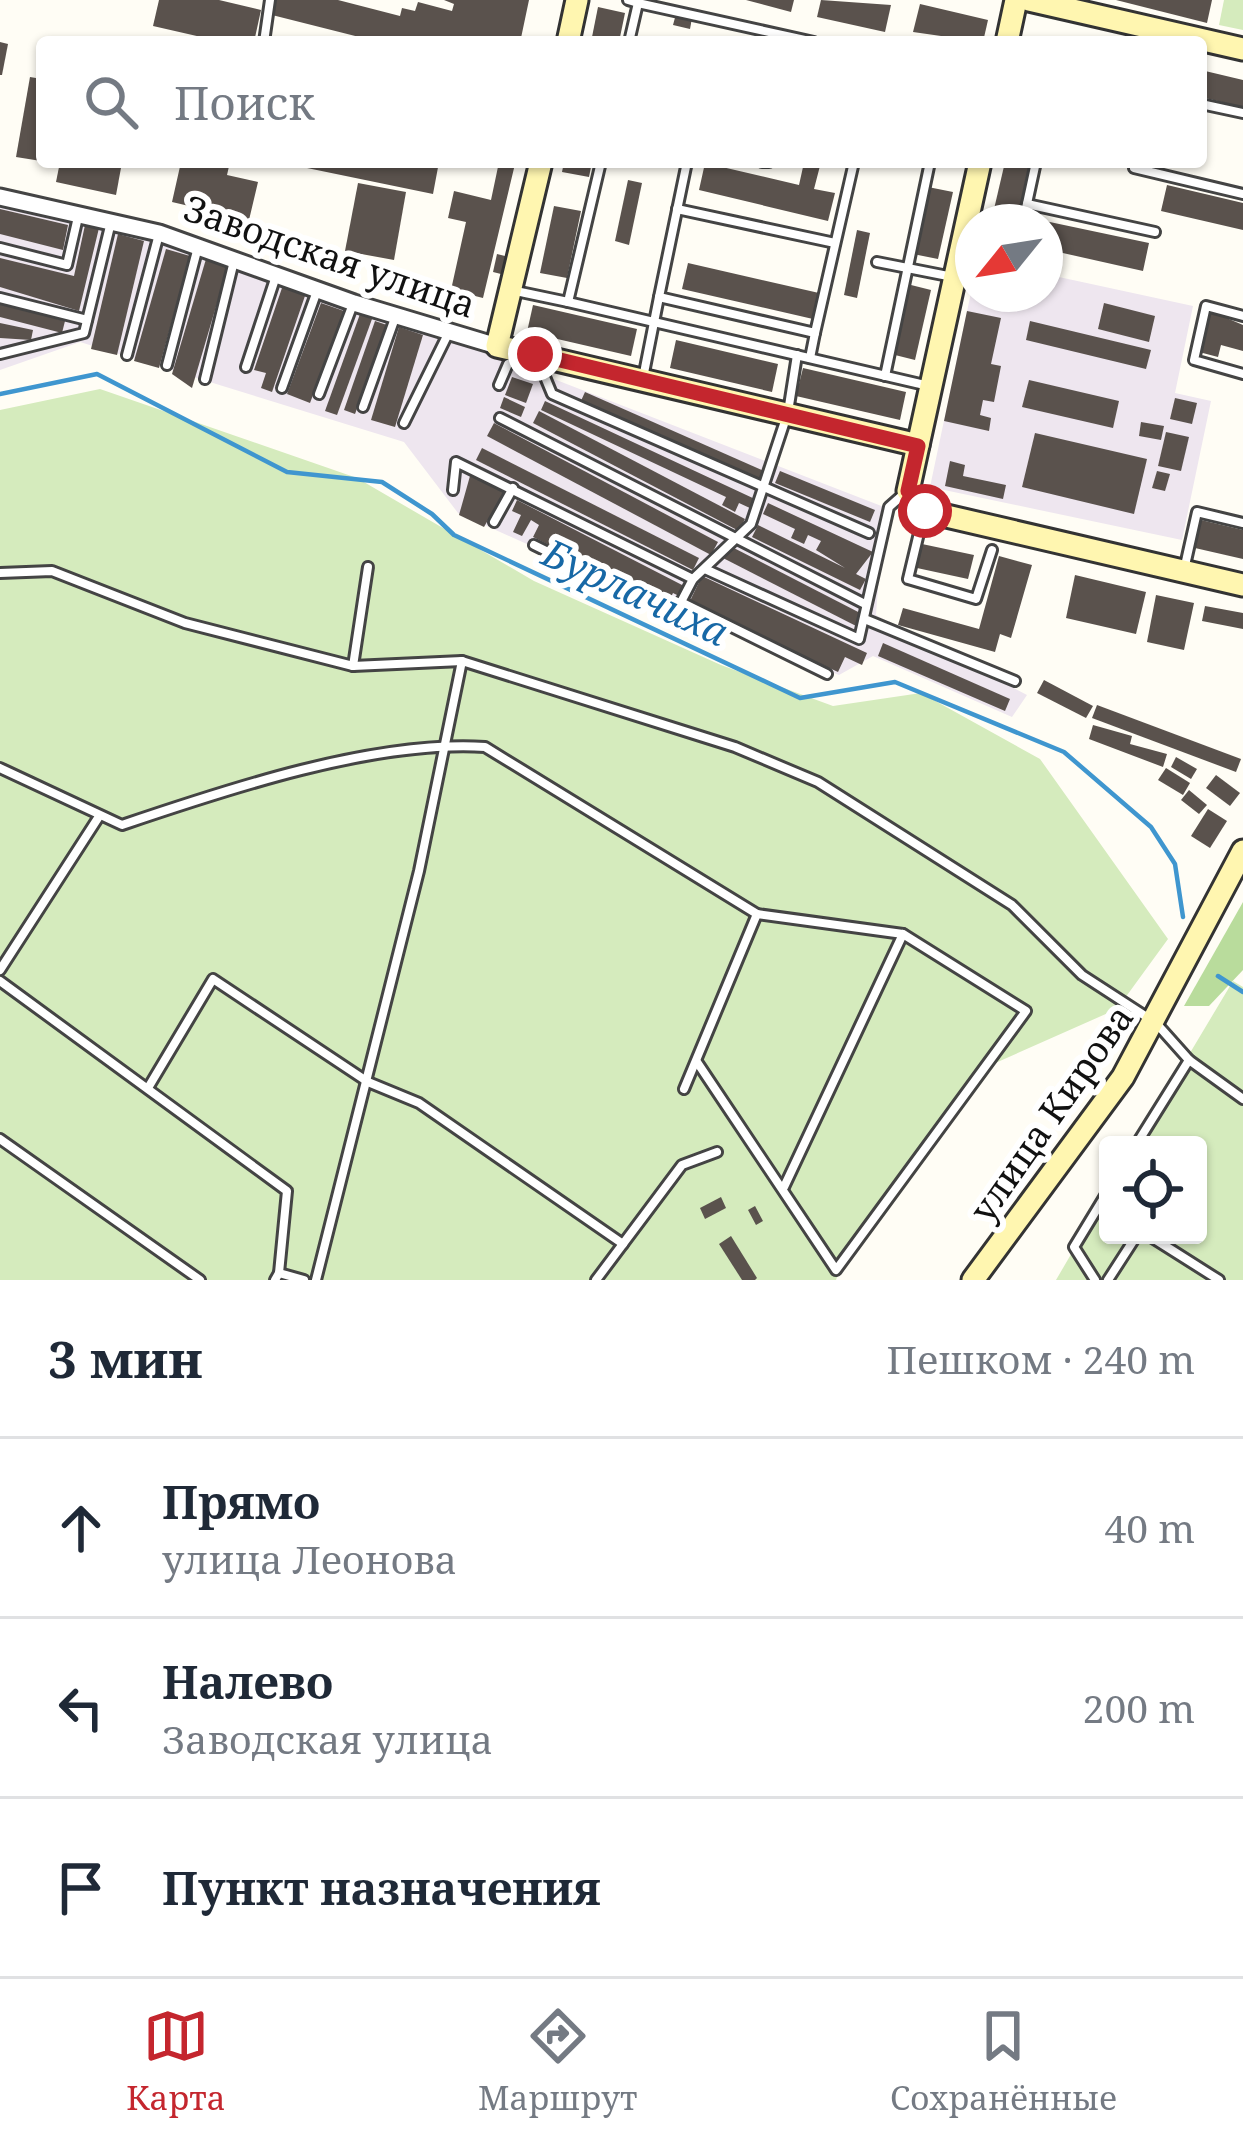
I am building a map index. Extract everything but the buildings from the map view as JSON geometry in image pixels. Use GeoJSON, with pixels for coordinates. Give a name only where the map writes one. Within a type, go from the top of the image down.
{"type":"FeatureCollection","features":[{"type":"Feature","properties":{"kind":"street"},"geometry":{"type":"LineString","coordinates":[[569,36],[578,0]]}},
{"type":"Feature","properties":{"kind":"street"},"geometry":{"type":"LineString","coordinates":[[1007,36],[1016,0]]}},
{"type":"Feature","properties":{"kind":"street"},"geometry":{"type":"LineString","coordinates":[[1029,0],[1158,36]]}},
{"type":"Feature","properties":{"kind":"street"},"geometry":{"type":"LineString","coordinates":[[1207,43],[1243,49]]}},
{"type":"Feature","properties":{"kind":"street"},"geometry":{"type":"LineString","coordinates":[[497,346],[540,168]]}},
{"type":"Feature","properties":{"kind":"street"},"geometry":{"type":"LineString","coordinates":[[971,204],[974,168]]}},
{"type":"Feature","properties":{"kind":"street","name":"Заводская улица"},"geometry":{"type":"LineString","coordinates":[[0,197],[159,233],[448,334],[918,446]]}},
{"type":"Feature","properties":{"kind":"street"},"geometry":{"type":"LineString","coordinates":[[955,278],[908,491],[925,511],[1243,585]]}},
{"type":"Feature","properties":{"kind":"street","name":"улица Кирова"},"geometry":{"type":"LineString","coordinates":[[973,1280],[1123,1077],[1156,1023],[1243,851]]}},
{"type":"Feature","properties":{"kind":"lane"},"geometry":{"type":"LineString","coordinates":[[265,36],[269,0]]}},
{"type":"Feature","properties":{"kind":"lane"},"geometry":{"type":"LineString","coordinates":[[630,36],[633,1],[788,36]]}},
{"type":"Feature","properties":{"kind":"lane"},"geometry":{"type":"LineString","coordinates":[[1207,105],[1243,113]]}},
{"type":"Feature","properties":{"kind":"lane"},"geometry":{"type":"LineString","coordinates":[[568,302],[600,168]]}},
{"type":"Feature","properties":{"kind":"lane"},"geometry":{"type":"LineString","coordinates":[[643,379],[686,168]]}},
{"type":"Feature","properties":{"kind":"lane"},"geometry":{"type":"LineString","coordinates":[[810,358],[853,168]]}},
{"type":"Feature","properties":{"kind":"lane"},"geometry":{"type":"LineString","coordinates":[[885,376],[930,168]]}},
{"type":"Feature","properties":{"kind":"lane"},"geometry":{"type":"LineString","coordinates":[[1027,204],[1035,168]]}},
{"type":"Feature","properties":{"kind":"lane"},"geometry":{"type":"LineString","coordinates":[[1133,168],[1243,194]]}},
{"type":"Feature","properties":{"kind":"lane"},"geometry":{"type":"LineString","coordinates":[[677,209],[835,243]]}},
{"type":"Feature","properties":{"kind":"lane"},"geometry":{"type":"LineString","coordinates":[[1063,212],[1155,232]]}},
{"type":"Feature","properties":{"kind":"lane"},"geometry":{"type":"LineString","coordinates":[[0,248],[67,265],[78,214]]}},
{"type":"Feature","properties":{"kind":"lane"},"geometry":{"type":"LineString","coordinates":[[0,353],[84,333],[111,220]]}},
{"type":"Feature","properties":{"kind":"lane"},"geometry":{"type":"LineString","coordinates":[[127,356],[159,233]]}},
{"type":"Feature","properties":{"kind":"lane"},"geometry":{"type":"LineString","coordinates":[[167,365],[198,246]]}},
{"type":"Feature","properties":{"kind":"lane"},"geometry":{"type":"LineString","coordinates":[[205,379],[235,259]]}},
{"type":"Feature","properties":{"kind":"lane"},"geometry":{"type":"LineString","coordinates":[[877,262],[955,278]]}},
{"type":"Feature","properties":{"kind":"lane"},"geometry":{"type":"LineString","coordinates":[[246,368],[276,274]]}},
{"type":"Feature","properties":{"kind":"lane"},"geometry":{"type":"LineString","coordinates":[[281,388],[317,289]]}},
{"type":"Feature","properties":{"kind":"lane"},"geometry":{"type":"LineString","coordinates":[[510,290],[931,386]]}},
{"type":"Feature","properties":{"kind":"lane"},"geometry":{"type":"LineString","coordinates":[[659,297],[815,333]]}},
{"type":"Feature","properties":{"kind":"lane"},"geometry":{"type":"LineString","coordinates":[[0,298],[87,320]]}},
{"type":"Feature","properties":{"kind":"lane"},"geometry":{"type":"LineString","coordinates":[[319,394],[354,303]]}},
{"type":"Feature","properties":{"kind":"lane"},"geometry":{"type":"LineString","coordinates":[[1243,316],[1206,306],[1194,360],[1243,374]]}},
{"type":"Feature","properties":{"kind":"lane"},"geometry":{"type":"LineString","coordinates":[[363,407],[395,317]]}},
{"type":"Feature","properties":{"kind":"lane"},"geometry":{"type":"LineString","coordinates":[[404,423],[448,334]]}},
{"type":"Feature","properties":{"kind":"lane"},"geometry":{"type":"LineString","coordinates":[[499,385],[508,364],[535,354],[552,394],[869,533]]}},
{"type":"Feature","properties":{"kind":"lane"},"geometry":{"type":"LineString","coordinates":[[534,545],[664,609],[681,602],[693,579],[751,524],[788,412],[797,356]]}},
{"type":"Feature","properties":{"kind":"lane"},"geometry":{"type":"LineString","coordinates":[[500,418],[865,604]]}},
{"type":"Feature","properties":{"kind":"lane"},"geometry":{"type":"LineString","coordinates":[[453,490],[456,462],[693,579]]}},
{"type":"Feature","properties":{"kind":"lane"},"geometry":{"type":"LineString","coordinates":[[494,522],[513,488]]}},
{"type":"Feature","properties":{"kind":"lane"},"geometry":{"type":"LineString","coordinates":[[705,569],[859,639],[889,507],[908,491]]}},
{"type":"Feature","properties":{"kind":"lane"},"geometry":{"type":"LineString","coordinates":[[925,511],[908,579],[976,599],[992,550]]}},
{"type":"Feature","properties":{"kind":"lane"},"geometry":{"type":"LineString","coordinates":[[1184,572],[1197,512],[1243,523]]}},
{"type":"Feature","properties":{"kind":"lane"},"geometry":{"type":"LineString","coordinates":[[353,666],[368,568]]}},
{"type":"Feature","properties":{"kind":"lane"},"geometry":{"type":"LineString","coordinates":[[0,574],[52,571],[185,623],[353,666],[462,661],[735,748],[818,782],[1012,905],[1082,975],[1156,1023],[1189,1060],[1243,1099]]}},
{"type":"Feature","properties":{"kind":"lane"},"geometry":{"type":"LineString","coordinates":[[681,602],[827,674]]}},
{"type":"Feature","properties":{"kind":"lane"},"geometry":{"type":"LineString","coordinates":[[867,620],[1015,681]]}},
{"type":"Feature","properties":{"kind":"lane"},"geometry":{"type":"LineString","coordinates":[[316,1280],[368,1082],[462,661]]}},
{"type":"Feature","properties":{"kind":"lane"},"geometry":{"type":"LineString","coordinates":[[0,768],[98,818],[122,825],[239,785],[445,745],[485,748],[757,914],[903,934],[1026,1011],[836,1270],[697,1062]]}},
{"type":"Feature","properties":{"kind":"lane"},"geometry":{"type":"LineString","coordinates":[[0,970],[98,818]]}},
{"type":"Feature","properties":{"kind":"lane"},"geometry":{"type":"LineString","coordinates":[[684,1089],[757,914]]}},
{"type":"Feature","properties":{"kind":"lane"},"geometry":{"type":"LineString","coordinates":[[784,1188],[903,934]]}},
{"type":"Feature","properties":{"kind":"lane"},"geometry":{"type":"LineString","coordinates":[[148,1088],[213,979],[368,1082],[419,1103],[622,1244]]}},
{"type":"Feature","properties":{"kind":"lane"},"geometry":{"type":"LineString","coordinates":[[0,981],[286,1191],[277,1277],[304,1280]]}},
{"type":"Feature","properties":{"kind":"lane"},"geometry":{"type":"LineString","coordinates":[[1142,1136],[1189,1060]]}},
{"type":"Feature","properties":{"kind":"lane"},"geometry":{"type":"LineString","coordinates":[[0,1139],[200,1280]]}},
{"type":"Feature","properties":{"kind":"lane"},"geometry":{"type":"LineString","coordinates":[[596,1280],[682,1165],[718,1152]]}},
{"type":"Feature","properties":{"kind":"lane"},"geometry":{"type":"LineString","coordinates":[[1095,1280],[1073,1247],[1099,1205]]}},
{"type":"Feature","properties":{"kind":"lane"},"geometry":{"type":"LineString","coordinates":[[1108,1280],[1131,1244]]}},
{"type":"Feature","properties":{"kind":"lane"},"geometry":{"type":"LineString","coordinates":[[1162,1244],[1219,1280]]}},
{"type":"Feature","properties":{"kind":"shaded area"},"geometry":{"type":"Polygon","coordinates":[[[0,202],[151,239],[438,334],[884,507],[876,615],[1027,695],[1012,717],[873,656],[839,675],[655,602],[458,513],[404,442],[80,342],[0,370],[0,202]]]}},
{"type":"Feature","properties":{"kind":"shaded area"},"geometry":{"type":"Polygon","coordinates":[[[1063,278],[1193,306],[1175,393],[1211,401],[1182,540],[930,487],[967,312],[1063,312],[1063,278]]]}},
{"type":"Feature","properties":{"kind":"green space"},"geometry":{"type":"Polygon","coordinates":[[[1224,0],[1243,0],[1243,30],[1219,25],[1224,0]]]}},
{"type":"Feature","properties":{"kind":"green space"},"geometry":{"type":"Polygon","coordinates":[[[100,389],[357,478],[534,581],[721,665],[833,706],[921,693],[1040,759],[1168,939],[1117,1009],[984,1068],[845,1255],[836,1280],[0,1280],[0,410],[100,389]]]}},
{"type":"Feature","properties":{"kind":"green space"},"geometry":{"type":"Polygon","coordinates":[[[1243,902],[1243,970],[1209,1006],[1184,1006],[1243,902]]]}},
{"type":"Feature","properties":{"kind":"green space"},"geometry":{"type":"Polygon","coordinates":[[[1233,981],[1243,987],[1243,1280],[1056,1280],[1099,1206],[1099,1244],[1207,1244],[1207,1136],[1140,1136],[1233,981]]]}},
{"type":"Feature","properties":{"kind":"waterway","name":"Бурлачиха"},"geometry":{"type":"LineString","coordinates":[[0,394],[97,374],[287,472],[382,482],[432,514],[454,535],[800,698],[895,682],[1064,752],[1151,827],[1175,864],[1183,917]]}},
{"type":"Feature","properties":{"kind":"waterway","name":"Бурлачиха"},"geometry":{"type":"LineString","coordinates":[[1218,976],[1243,992]]}},
{"type":"Feature","properties":{"kind":"route"},"geometry":{"type":"LineString","coordinates":[[535,354],[918,446],[908,491],[925,511]]}}]}
